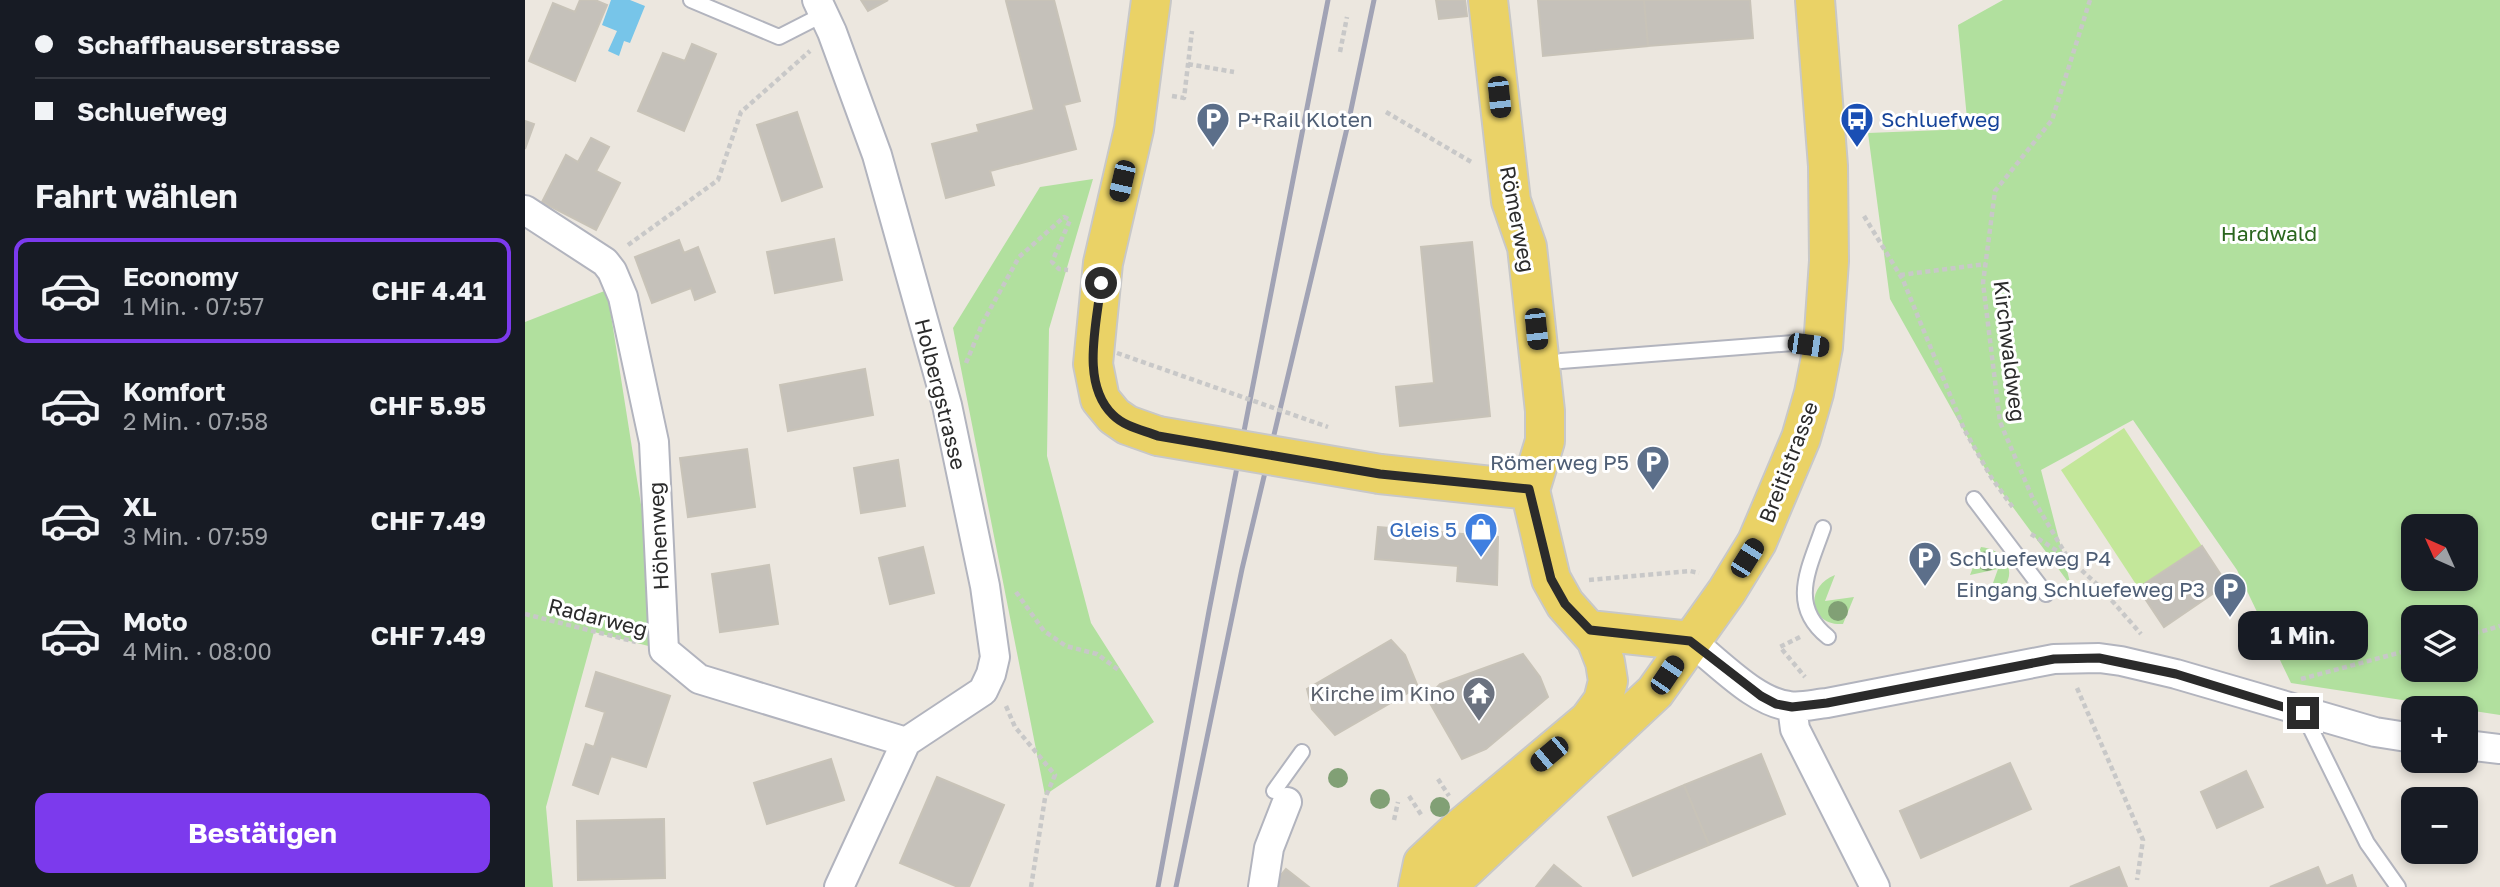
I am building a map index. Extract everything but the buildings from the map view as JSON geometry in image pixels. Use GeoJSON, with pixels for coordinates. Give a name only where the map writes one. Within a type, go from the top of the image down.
{"type":"FeatureCollection","features":[{"type":"Feature","properties":{"kind":"main road"},"geometry":{"type":"LineString","coordinates":[[1151,0],[1134,129],[1103,263],[1105,358],[1100,399],[1114,416],[1128,425],[1158,436],[1380,474],[1529,489],[1551,579],[1565,604],[1590,630],[1601,648],[1608,681],[1603,701],[1589,720],[1423,863],[1418,887]]}},
{"type":"Feature","properties":{"kind":"main road","name":"Römerweg"},"geometry":{"type":"LineString","coordinates":[[1488,0],[1511,201],[1527,247],[1545,411],[1545,441],[1529,489]]}},
{"type":"Feature","properties":{"kind":"main road","name":"Breitistrasse"},"geometry":{"type":"LineString","coordinates":[[1446,887],[1655,692],[1727,591],[1757,542],[1801,438],[1823,347],[1829,261],[1829,197],[1815,0]]}},
{"type":"Feature","properties":{"kind":"main road"},"geometry":{"type":"LineString","coordinates":[[1590,630],[1690,641]]}},
{"type":"Feature","properties":{"kind":"street","name":"Holbergstrasse"},"geometry":{"type":"LineString","coordinates":[[825,15],[877,155],[947,405],[985,586],[995,657],[991,674]]}},
{"type":"Feature","properties":{"kind":"street","name":"Höhenweg"},"geometry":{"type":"LineString","coordinates":[[525,210],[605,262],[624,297],[654,442],[664,650]]}},
{"type":"Feature","properties":{"kind":"street"},"geometry":{"type":"LineString","coordinates":[[1690,641],[1761,696],[1776,704],[1802,706],[2054,659],[2099,658],[2176,674],[2303,713],[2401,736]]}},
{"type":"Feature","properties":{"kind":"street"},"geometry":{"type":"LineString","coordinates":[[664,650],[699,679],[906,742]]}},
{"type":"Feature","properties":{"kind":"street"},"geometry":{"type":"LineString","coordinates":[[839,887],[906,742],[983,691],[991,674]]}},
{"type":"Feature","properties":{"kind":"street"},"geometry":{"type":"LineString","coordinates":[[1802,706],[1795,729],[1875,887]]}},
{"type":"Feature","properties":{"kind":"street"},"geometry":{"type":"LineString","coordinates":[[2478,746],[2500,749]]}},
{"type":"Feature","properties":{"kind":"street"},"geometry":{"type":"LineString","coordinates":[[1263,887],[1280,797]]}},
{"type":"Feature","properties":{"kind":"lane"},"geometry":{"type":"LineString","coordinates":[[691,0],[779,37],[825,15]]}},
{"type":"Feature","properties":{"kind":"lane"},"geometry":{"type":"LineString","coordinates":[[1561,361],[1793,343],[1823,347]]}},
{"type":"Feature","properties":{"kind":"lane"},"geometry":{"type":"LineString","coordinates":[[1974,499],[2046,594]]}},
{"type":"Feature","properties":{"kind":"lane"},"geometry":{"type":"LineString","coordinates":[[1823,528],[1804,593],[1805,610],[1816,627],[1828,637]]}},
{"type":"Feature","properties":{"kind":"lane"},"geometry":{"type":"LineString","coordinates":[[2303,713],[2368,843],[2398,887]]}},
{"type":"Feature","properties":{"kind":"lane"},"geometry":{"type":"LineString","coordinates":[[1280,797],[1302,752]]}},
{"type":"Feature","properties":{"kind":"path","name":"Kirchwaldweg"},"geometry":{"type":"LineString","coordinates":[[2090,0],[2052,120],[1995,191],[1983,283],[2000,422],[2033,499],[2068,558],[2100,587],[2176,674]]}},
{"type":"Feature","properties":{"kind":"path"},"geometry":{"type":"LineString","coordinates":[[605,262],[718,180],[741,112],[825,15]]}},
{"type":"Feature","properties":{"kind":"path"},"geometry":{"type":"LineString","coordinates":[[1340,52],[1347,17]]}},
{"type":"Feature","properties":{"kind":"path"},"geometry":{"type":"LineString","coordinates":[[1184,98],[1192,31]]}},
{"type":"Feature","properties":{"kind":"path"},"geometry":{"type":"LineString","coordinates":[[1188,64],[1234,72]]}},
{"type":"Feature","properties":{"kind":"path"},"geometry":{"type":"LineString","coordinates":[[1386,112],[1454,152]]}},
{"type":"Feature","properties":{"kind":"path"},"geometry":{"type":"LineString","coordinates":[[1858,206],[1900,275],[1964,429],[1991,477],[2015,511]]}},
{"type":"Feature","properties":{"kind":"path"},"geometry":{"type":"LineString","coordinates":[[965,364],[983,322],[1019,257],[1064,217],[1070,220],[1052,262],[1059,269],[1076,272]]}},
{"type":"Feature","properties":{"kind":"path"},"geometry":{"type":"LineString","coordinates":[[1900,275],[1986,264]]}},
{"type":"Feature","properties":{"kind":"path"},"geometry":{"type":"LineString","coordinates":[[1105,358],[1341,432]]}},
{"type":"Feature","properties":{"kind":"path"},"geometry":{"type":"LineString","coordinates":[[2023,523],[2031,534],[2068,558]]}},
{"type":"Feature","properties":{"kind":"path"},"geometry":{"type":"LineString","coordinates":[[1586,580],[1690,571],[1703,574]]}},
{"type":"Feature","properties":{"kind":"path"},"geometry":{"type":"LineString","coordinates":[[2046,594],[2100,587]]}},
{"type":"Feature","properties":{"kind":"path"},"geometry":{"type":"LineString","coordinates":[[1014,589],[1044,631],[1066,646],[1097,654],[1120,671]]}},
{"type":"Feature","properties":{"kind":"path","name":"Radarweg"},"geometry":{"type":"LineString","coordinates":[[525,614],[664,650]]}},
{"type":"Feature","properties":{"kind":"path"},"geometry":{"type":"LineString","coordinates":[[2478,632],[2500,626]]}},
{"type":"Feature","properties":{"kind":"path"},"geometry":{"type":"LineString","coordinates":[[1802,706],[1808,681],[1780,647],[1816,627]]}},
{"type":"Feature","properties":{"kind":"path"},"geometry":{"type":"LineString","coordinates":[[2299,679],[2401,652]]}},
{"type":"Feature","properties":{"kind":"path"},"geometry":{"type":"LineString","coordinates":[[991,674],[1015,727],[1055,775],[1045,798],[1031,887]]}},
{"type":"Feature","properties":{"kind":"path"},"geometry":{"type":"LineString","coordinates":[[2073,679],[2143,840],[2137,880]]}},
{"type":"Feature","properties":{"kind":"path"},"geometry":{"type":"LineString","coordinates":[[1409,796],[1426,822]]}},
{"type":"Feature","properties":{"kind":"path"},"geometry":{"type":"LineString","coordinates":[[1394,820],[1398,802]]}},
{"type":"Feature","properties":{"kind":"green space","name":"Hardwald"},"geometry":{"type":"Polygon","coordinates":[[[2003,0],[2500,0],[2500,715],[2478,712],[2478,696],[2401,696],[2401,700],[2291,683],[2237,570],[2133,420],[2041,470],[2071,586],[1987,472],[1890,299],[1868,133],[1968,129],[1958,25],[2003,0]]]}},
{"type":"Feature","properties":{"kind":"green space"},"geometry":{"type":"Polygon","coordinates":[[[1093,179],[1049,329],[1047,456],[1091,623],[1154,722],[1045,795],[953,328],[1040,187],[1093,179]]]}},
{"type":"Feature","properties":{"kind":"green space"},"geometry":{"type":"Polygon","coordinates":[[[607,290],[664,650],[594,632],[546,807],[553,887],[525,887],[525,322],[607,290]]]}},
{"type":"Feature","properties":{"kind":"green space"},"geometry":{"type":"Polygon","coordinates":[[[2124,428],[2227,584],[2164,627],[2061,470],[2124,428]]]}},
{"type":"Feature","properties":{"kind":"green space"},"geometry":{"type":"Polygon","coordinates":[[[1981,547],[2000,555],[2009,569],[2005,585],[1988,597],[1998,569],[1970,575],[1981,547]]]}},
{"type":"Feature","properties":{"kind":"green space"},"geometry":{"type":"Polygon","coordinates":[[[1835,575],[1825,601],[1854,597],[1843,624],[1823,619],[1817,613],[1815,605],[1818,588],[1835,575]]]}},
{"type":"Feature","properties":{"kind":"water"},"geometry":{"type":"Polygon","coordinates":[[[611,0],[630,0],[645,6],[630,43],[624,41],[619,56],[608,51],[617,31],[602,25],[611,0]]]}},
{"type":"Feature","properties":{"kind":"railway"},"geometry":{"type":"LineString","coordinates":[[1158,887],[1328,0]]}},
{"type":"Feature","properties":{"kind":"railway"},"geometry":{"type":"LineString","coordinates":[[1176,887],[1242,569],[1348,124],[1374,0]]}},
{"type":"Feature","properties":{"kind":"place","name":"P+Rail Kloten"},"geometry":{"type":"Point","coordinates":[1213,149]}},
{"type":"Feature","properties":{"kind":"place","name":"Schluefweg"},"geometry":{"type":"Point","coordinates":[1857,149]}},
{"type":"Feature","properties":{"kind":"place","name":"Römerweg P5"},"geometry":{"type":"Point","coordinates":[1653,492]}},
{"type":"Feature","properties":{"kind":"place","name":"Gleis 5"},"geometry":{"type":"Point","coordinates":[1481,559]}},
{"type":"Feature","properties":{"kind":"place","name":"Schluefeweg P4"},"geometry":{"type":"Point","coordinates":[1925,588]}},
{"type":"Feature","properties":{"kind":"place","name":"Eingang Schluefeweg P3"},"geometry":{"type":"Point","coordinates":[2230,619]}},
{"type":"Feature","properties":{"kind":"place","name":"Kirche im Kino"},"geometry":{"type":"Point","coordinates":[1479,723]}},
{"type":"Feature","properties":{"kind":"route"},"geometry":{"type":"LineString","coordinates":[[1101,283],[1093,364],[1100,399],[1114,416],[1128,425],[1158,436],[1380,474],[1529,489],[1551,579],[1571,612],[1590,630],[1690,641],[1761,696],[1776,704],[1792,707],[1827,703],[2054,659],[2099,658],[2176,674],[2303,713]]}}]}
